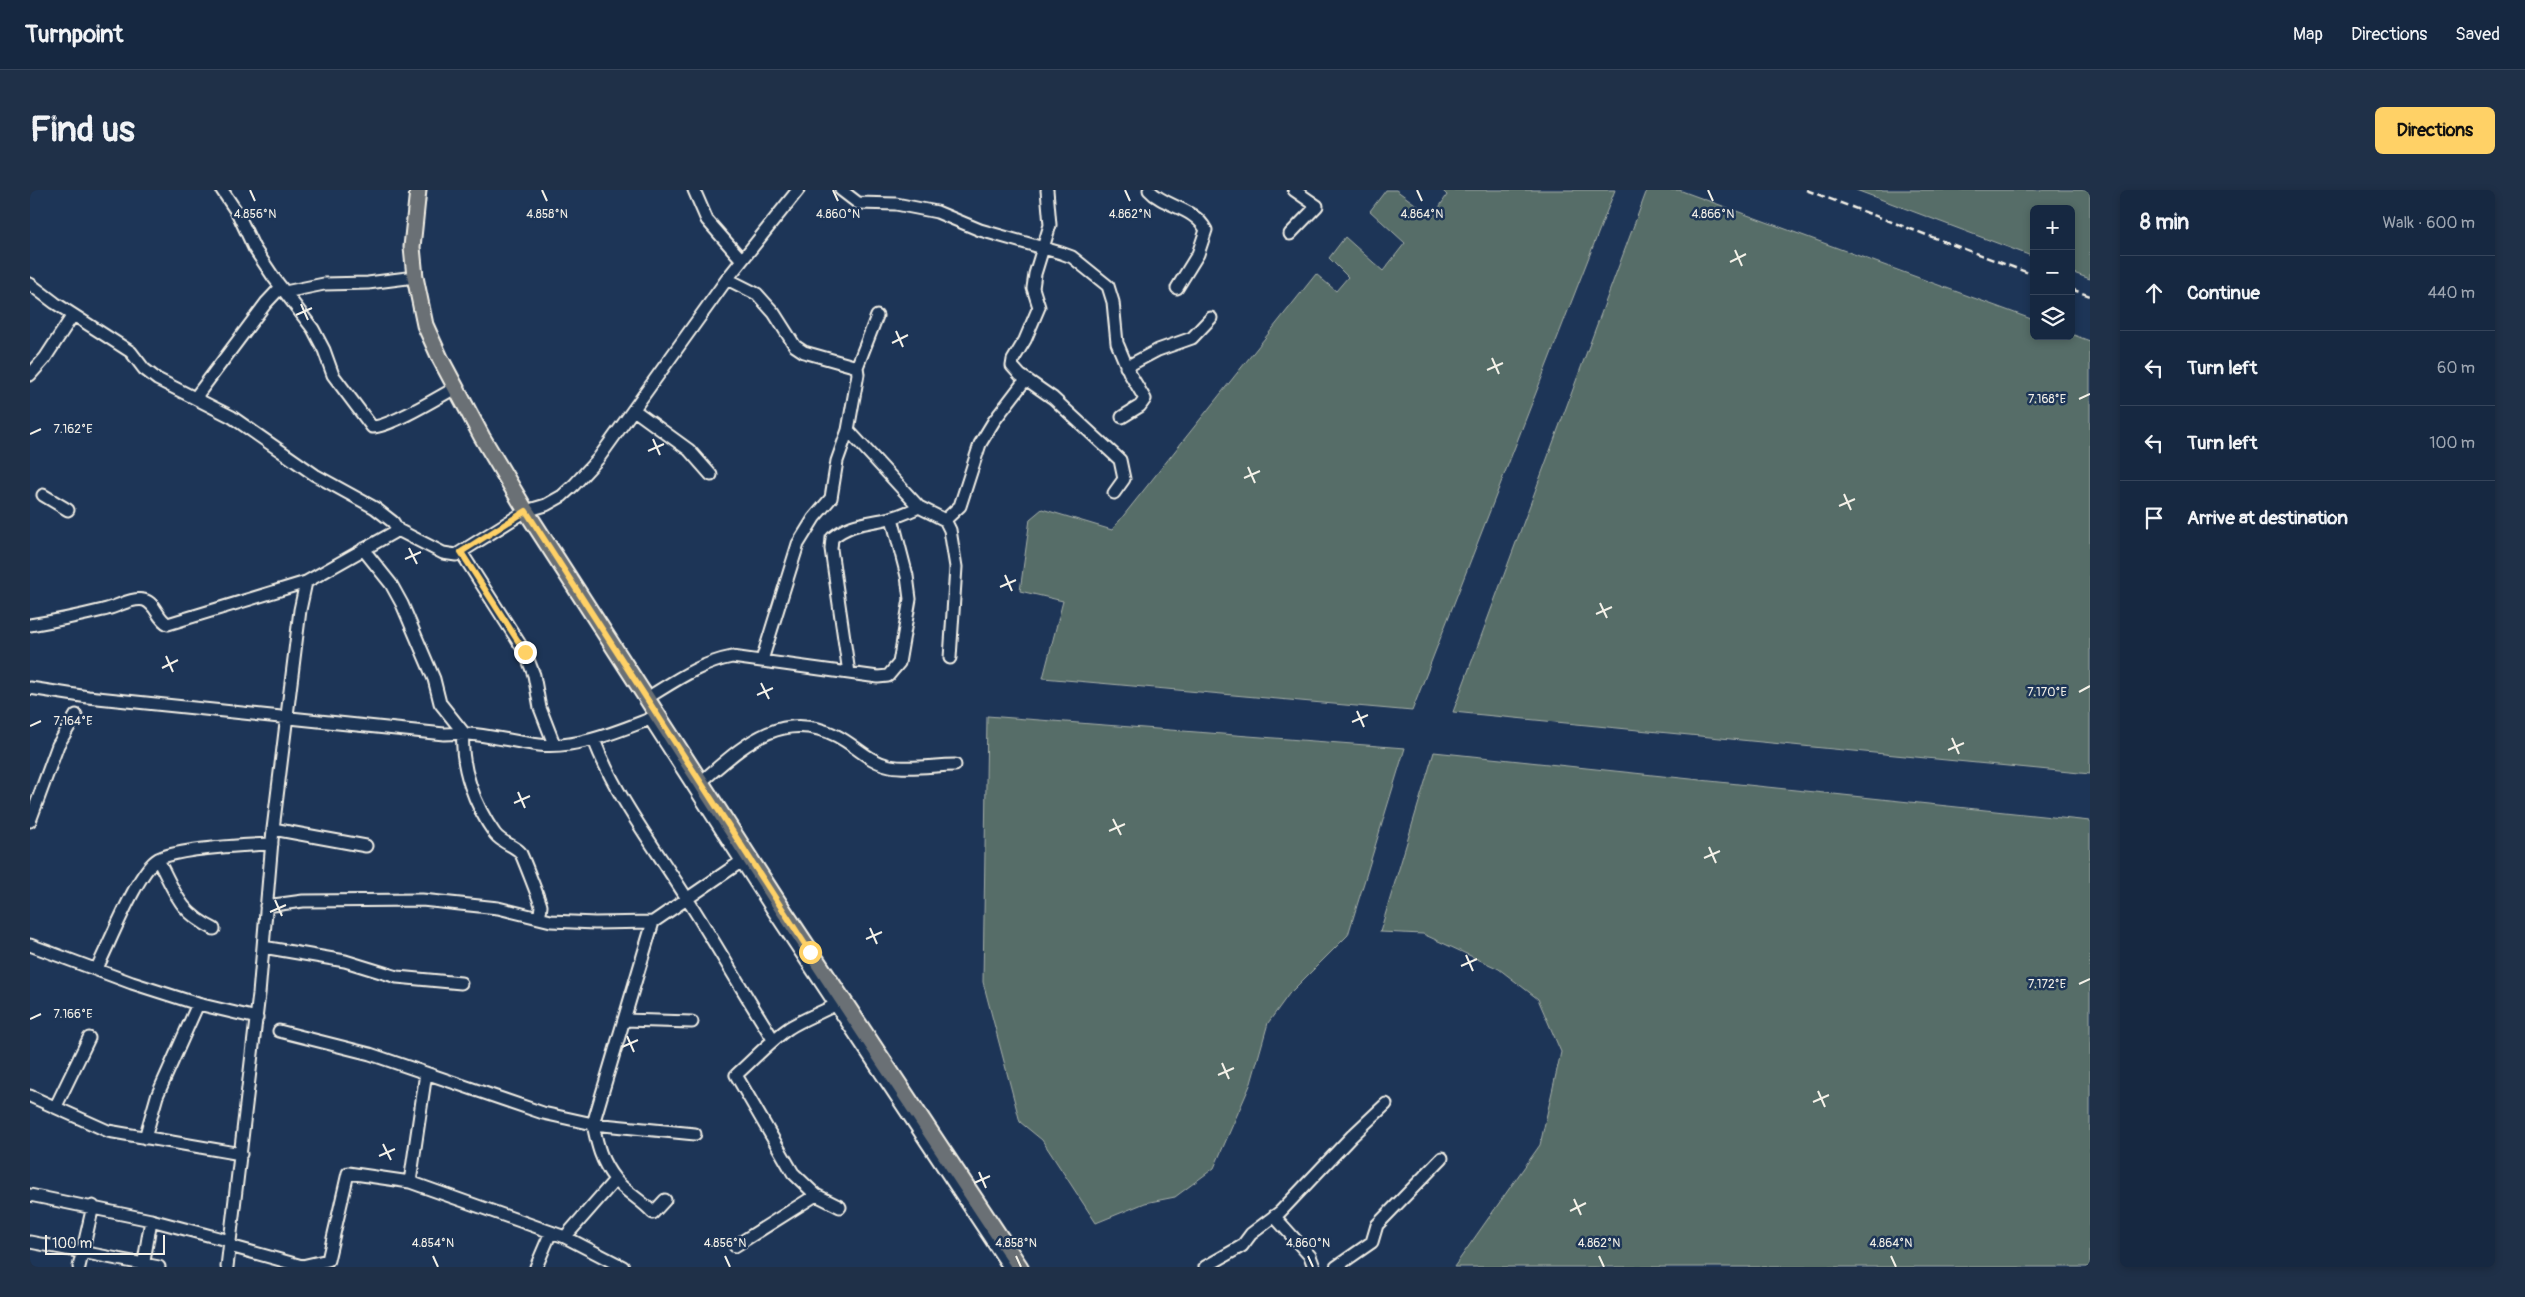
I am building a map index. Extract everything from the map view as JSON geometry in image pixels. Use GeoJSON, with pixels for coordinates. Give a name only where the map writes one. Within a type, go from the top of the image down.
{"type":"FeatureCollection","features":[{"type":"Feature","properties":{"kind":"main road"},"geometry":{"type":"LineString","coordinates":[[418,190],[412,247],[415,277],[426,325],[455,388],[526,511],[702,781],[785,913],[1020,1267]]}},
{"type":"Feature","properties":{"kind":"street"},"geometry":{"type":"LineString","coordinates":[[222,190],[238,214],[254,248],[313,329],[324,350],[332,375],[372,427],[384,424],[455,388]]}},
{"type":"Feature","properties":{"kind":"street"},"geometry":{"type":"LineString","coordinates":[[694,190],[708,220],[742,260]]}},
{"type":"Feature","properties":{"kind":"street"},"geometry":{"type":"LineString","coordinates":[[30,284],[131,352],[144,369],[157,379],[232,417],[315,475],[375,508],[394,522],[398,530],[443,553],[456,555],[526,511],[546,505],[574,485],[598,459],[727,278],[798,190]]}},
{"type":"Feature","properties":{"kind":"street"},"geometry":{"type":"LineString","coordinates":[[841,190],[858,203],[896,204],[937,212],[980,230],[1072,257],[1108,286],[1113,302],[1117,343],[1126,367],[1145,399],[1140,406],[1122,417]]}},
{"type":"Feature","properties":{"kind":"street"},"geometry":{"type":"LineString","coordinates":[[1047,190],[1050,224],[1033,288],[1039,307],[1025,340],[1013,360],[1012,366],[1026,379],[1053,398],[1120,460],[1124,479],[1114,493]]}},
{"type":"Feature","properties":{"kind":"street"},"geometry":{"type":"LineString","coordinates":[[1149,190],[1192,215],[1200,221],[1206,230],[1198,254],[1177,288]]}},
{"type":"Feature","properties":{"kind":"street"},"geometry":{"type":"LineString","coordinates":[[1290,234],[1317,206],[1294,190]]}},
{"type":"Feature","properties":{"kind":"street"},"geometry":{"type":"LineString","coordinates":[[195,398],[266,303],[283,289],[324,284],[368,284],[415,277]]}},
{"type":"Feature","properties":{"kind":"street"},"geometry":{"type":"LineString","coordinates":[[727,278],[757,294],[774,313],[794,346],[804,352],[857,367]]}},
{"type":"Feature","properties":{"kind":"street"},"geometry":{"type":"LineString","coordinates":[[30,375],[45,358],[73,314]]}},
{"type":"Feature","properties":{"kind":"street"},"geometry":{"type":"LineString","coordinates":[[762,660],[798,544],[814,518],[831,498],[837,461],[848,430],[858,374],[857,367],[877,316]]}},
{"type":"Feature","properties":{"kind":"street"},"geometry":{"type":"LineString","coordinates":[[1126,367],[1158,350],[1192,338],[1211,318]]}},
{"type":"Feature","properties":{"kind":"street"},"geometry":{"type":"LineString","coordinates":[[945,520],[960,506],[985,436],[1026,379]]}},
{"type":"Feature","properties":{"kind":"street"},"geometry":{"type":"LineString","coordinates":[[634,410],[689,450],[711,475]]}},
{"type":"Feature","properties":{"kind":"street"},"geometry":{"type":"LineString","coordinates":[[848,430],[920,508],[945,520],[950,530],[956,567],[950,658]]}},
{"type":"Feature","properties":{"kind":"street"},"geometry":{"type":"LineString","coordinates":[[43,495],[68,510]]}},
{"type":"Feature","properties":{"kind":"street"},"geometry":{"type":"LineString","coordinates":[[849,672],[831,549],[832,538],[845,528],[892,518],[920,508]]}},
{"type":"Feature","properties":{"kind":"street"},"geometry":{"type":"LineString","coordinates":[[647,698],[692,670],[712,661],[732,658],[888,676],[899,662],[910,600],[907,576],[892,518]]}},
{"type":"Feature","properties":{"kind":"street"},"geometry":{"type":"LineString","coordinates":[[30,625],[104,610],[139,600],[146,600],[152,604],[163,622],[168,624],[306,582],[363,548],[398,530]]}},
{"type":"Feature","properties":{"kind":"street"},"geometry":{"type":"LineString","coordinates":[[363,548],[391,584],[402,604],[431,671],[440,703],[463,732],[462,744],[471,790],[494,832],[503,842],[519,852],[524,860],[541,907],[540,914],[535,917]]}},
{"type":"Feature","properties":{"kind":"street"},"geometry":{"type":"LineString","coordinates":[[461,552],[525,652],[534,676],[540,708],[554,744]]}},
{"type":"Feature","properties":{"kind":"street"},"geometry":{"type":"LineString","coordinates":[[227,1267],[257,1018],[273,828],[299,620],[306,582]]}},
{"type":"Feature","properties":{"kind":"street"},"geometry":{"type":"LineString","coordinates":[[30,688],[88,697],[444,734],[463,732],[541,745],[594,740],[650,720],[835,1005],[1009,1267]]}},
{"type":"Feature","properties":{"kind":"street"},"geometry":{"type":"LineString","coordinates":[[30,821],[58,746],[76,715]]}},
{"type":"Feature","properties":{"kind":"street"},"geometry":{"type":"LineString","coordinates":[[702,781],[740,746],[770,730],[793,727],[814,729],[836,736],[874,761],[890,766],[955,765]]}},
{"type":"Feature","properties":{"kind":"street"},"geometry":{"type":"LineString","coordinates":[[594,740],[605,767],[629,811],[687,897],[773,1039]]}},
{"type":"Feature","properties":{"kind":"street"},"geometry":{"type":"LineString","coordinates":[[273,828],[366,846]]}},
{"type":"Feature","properties":{"kind":"street"},"geometry":{"type":"LineString","coordinates":[[97,968],[144,872],[158,860],[206,850],[272,844]]}},
{"type":"Feature","properties":{"kind":"street"},"geometry":{"type":"LineString","coordinates":[[158,860],[183,908],[197,920],[214,929]]}},
{"type":"Feature","properties":{"kind":"street"},"geometry":{"type":"LineString","coordinates":[[266,906],[304,901],[422,900],[498,908],[551,921],[595,923],[653,922],[742,861]]}},
{"type":"Feature","properties":{"kind":"street"},"geometry":{"type":"LineString","coordinates":[[653,922],[593,1124],[598,1152],[615,1180],[644,1202],[653,1213],[665,1200]]}},
{"type":"Feature","properties":{"kind":"street"},"geometry":{"type":"LineString","coordinates":[[30,945],[97,968],[132,983],[198,1004],[257,1018]]}},
{"type":"Feature","properties":{"kind":"street"},"geometry":{"type":"LineString","coordinates":[[262,947],[345,961],[397,977],[461,983]]}},
{"type":"Feature","properties":{"kind":"street"},"geometry":{"type":"LineString","coordinates":[[145,1138],[157,1096],[198,1004]]}},
{"type":"Feature","properties":{"kind":"street"},"geometry":{"type":"LineString","coordinates":[[835,1005],[790,1027],[773,1039],[765,1050],[736,1074],[793,1173],[816,1196],[840,1206]]}},
{"type":"Feature","properties":{"kind":"street"},"geometry":{"type":"LineString","coordinates":[[624,1020],[692,1022]]}},
{"type":"Feature","properties":{"kind":"street"},"geometry":{"type":"LineString","coordinates":[[279,1030],[370,1054],[543,1112],[593,1124],[695,1134]]}},
{"type":"Feature","properties":{"kind":"street"},"geometry":{"type":"LineString","coordinates":[[56,1106],[89,1038]]}},
{"type":"Feature","properties":{"kind":"street"},"geometry":{"type":"LineString","coordinates":[[410,1182],[426,1073]]}},
{"type":"Feature","properties":{"kind":"street"},"geometry":{"type":"LineString","coordinates":[[30,1096],[56,1106],[108,1131],[240,1154]]}},
{"type":"Feature","properties":{"kind":"street"},"geometry":{"type":"LineString","coordinates":[[1205,1267],[1242,1246],[1251,1234],[1274,1216],[1386,1104]]}},
{"type":"Feature","properties":{"kind":"street"},"geometry":{"type":"LineString","coordinates":[[1336,1267],[1372,1242],[1377,1225],[1442,1158]]}},
{"type":"Feature","properties":{"kind":"street"},"geometry":{"type":"LineString","coordinates":[[30,1195],[93,1206],[151,1220],[302,1266],[328,1260],[348,1174],[410,1182],[565,1237],[623,1267]]}},
{"type":"Feature","properties":{"kind":"street"},"geometry":{"type":"LineString","coordinates":[[565,1237],[615,1180]]}},
{"type":"Feature","properties":{"kind":"street"},"geometry":{"type":"LineString","coordinates":[[735,1246],[816,1196]]}},
{"type":"Feature","properties":{"kind":"street"},"geometry":{"type":"LineString","coordinates":[[79,1267],[93,1206]]}},
{"type":"Feature","properties":{"kind":"street"},"geometry":{"type":"LineString","coordinates":[[1274,1216],[1310,1256],[1314,1267]]}},
{"type":"Feature","properties":{"kind":"street"},"geometry":{"type":"LineString","coordinates":[[143,1265],[151,1220]]}},
{"type":"Feature","properties":{"kind":"street"},"geometry":{"type":"LineString","coordinates":[[536,1267],[551,1232]]}},
{"type":"Feature","properties":{"kind":"street"},"geometry":{"type":"LineString","coordinates":[[30,1242],[159,1267]]}},
{"type":"Feature","properties":{"kind":"green space"},"geometry":{"type":"Polygon","coordinates":[[[1386,190],[1396,190],[1433,217],[1447,195],[1442,190],[1615,190],[1412,711],[1043,678],[1063,601],[1020,591],[1030,519],[1042,509],[1112,530],[1316,274],[1336,291],[1348,277],[1329,258],[1345,237],[1383,271],[1405,243],[1370,211],[1386,190]]]}},
{"type":"Feature","properties":{"kind":"green space"},"geometry":{"type":"Polygon","coordinates":[[[1647,190],[1679,190],[2030,319],[2030,340],[2075,340],[2075,335],[2090,341],[2090,774],[1453,712],[1647,190]]]}},
{"type":"Feature","properties":{"kind":"green space"},"geometry":{"type":"Polygon","coordinates":[[[1856,190],[2090,190],[2090,279],[2075,273],[2075,205],[2030,205],[2030,255],[1856,190]]]}},
{"type":"Feature","properties":{"kind":"green space"},"geometry":{"type":"Polygon","coordinates":[[[987,716],[1405,748],[1348,935],[1289,994],[1268,1023],[1251,1083],[1214,1168],[1175,1197],[1145,1203],[1096,1223],[1042,1140],[1020,1122],[983,982],[987,716]]]}},
{"type":"Feature","properties":{"kind":"green space"},"geometry":{"type":"Polygon","coordinates":[[[1434,752],[2090,821],[2090,1267],[1454,1267],[1540,1145],[1561,1052],[1538,999],[1499,969],[1423,934],[1380,932],[1434,752]]]}},
{"type":"Feature","properties":{"kind":"railway"},"geometry":{"type":"LineString","coordinates":[[1806,190],[2030,274]]}},
{"type":"Feature","properties":{"kind":"railway"},"geometry":{"type":"LineString","coordinates":[[2075,290],[2090,296]]}},
{"type":"Feature","properties":{"kind":"route"},"geometry":{"type":"LineString","coordinates":[[525,652],[461,552],[526,511],[702,781],[810,952]]}}]}
